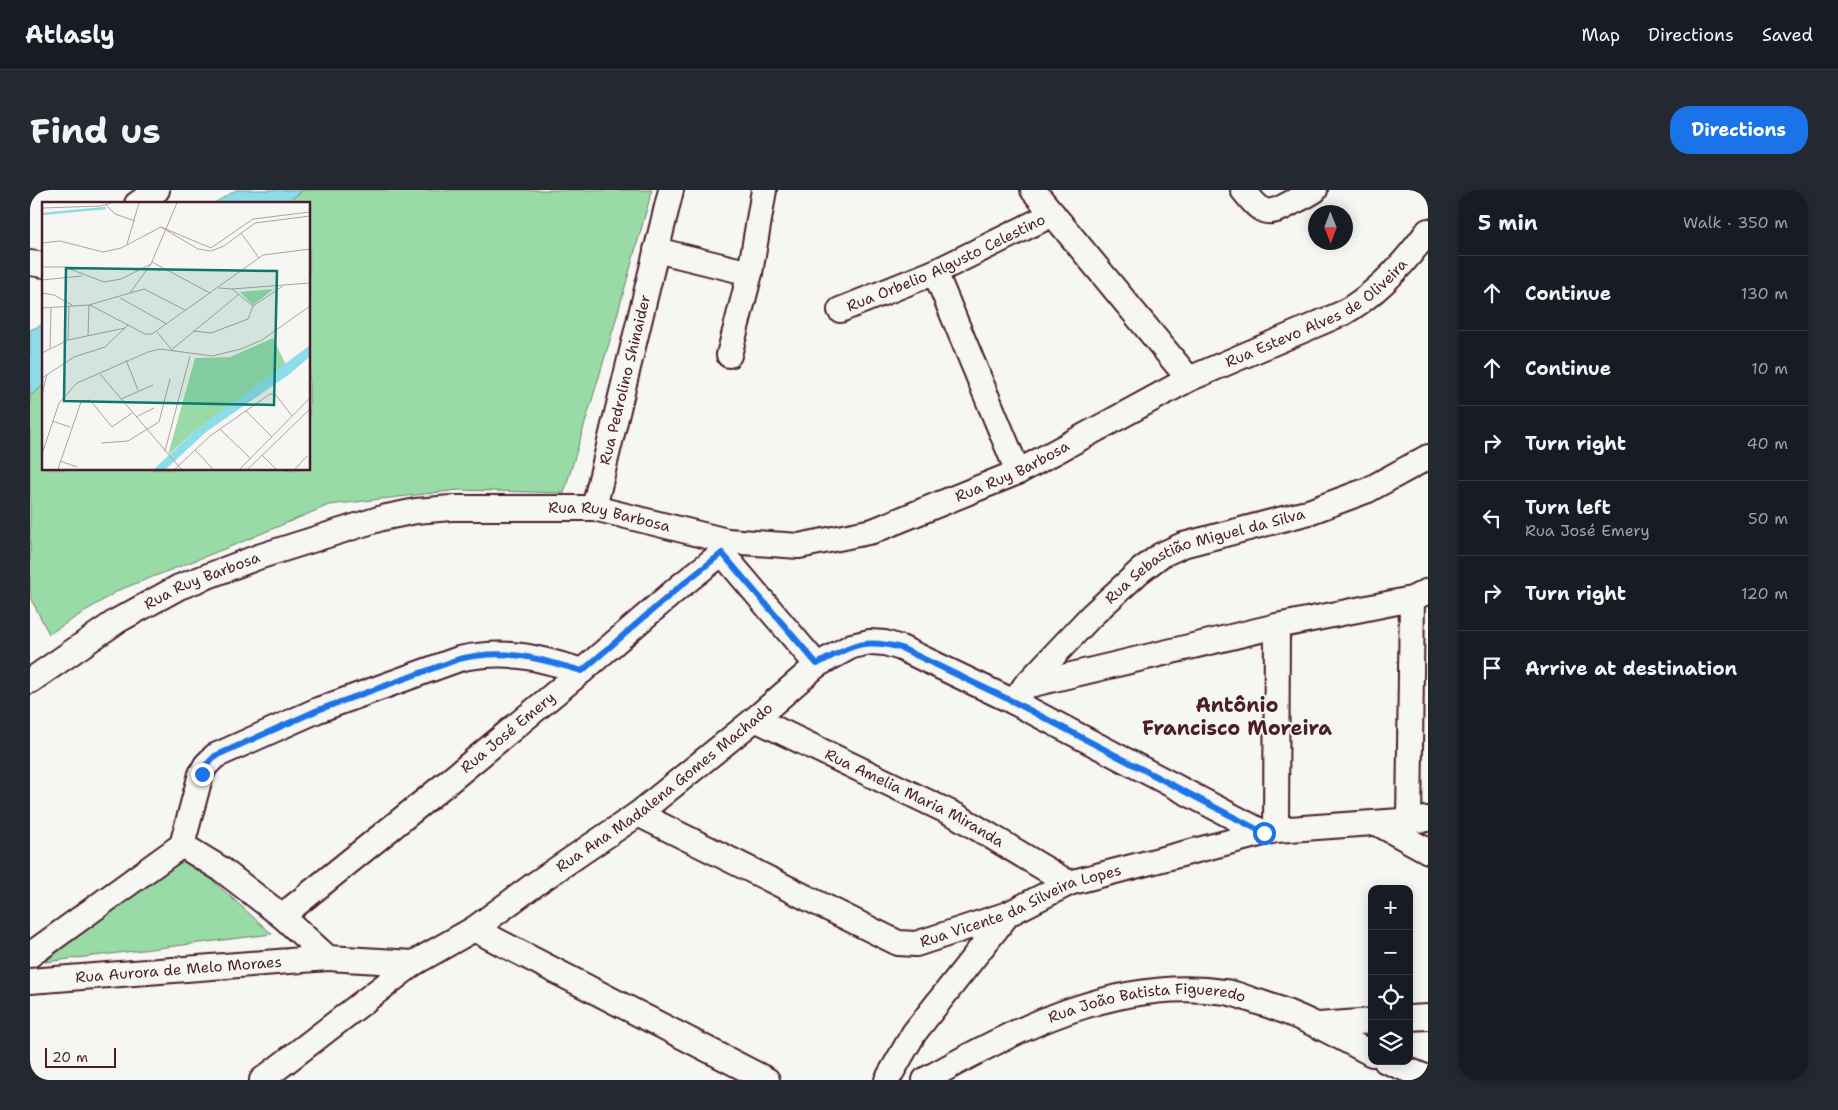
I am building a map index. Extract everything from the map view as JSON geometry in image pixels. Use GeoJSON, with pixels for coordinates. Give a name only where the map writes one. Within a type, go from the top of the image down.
{"type":"FeatureCollection","features":[{"type":"Feature","properties":{"kind":"street"},"geometry":{"type":"LineString","coordinates":[[141,202],[156,190]]}},
{"type":"Feature","properties":{"kind":"street","name":"Rua Pedrolino Shinaider"},"geometry":{"type":"LineString","coordinates":[[594,508],[670,190]]}},
{"type":"Feature","properties":{"kind":"street"},"geometry":{"type":"LineString","coordinates":[[730,355],[750,273],[764,190]]}},
{"type":"Feature","properties":{"kind":"street"},"geometry":{"type":"LineString","coordinates":[[1033,190],[1189,378]]}},
{"type":"Feature","properties":{"kind":"street"},"geometry":{"type":"LineString","coordinates":[[1243,190],[1253,202],[1268,212],[1277,211],[1315,190]]}},
{"type":"Feature","properties":{"kind":"street","name":"Rua Orbelio Algusto Celestino"},"geometry":{"type":"LineString","coordinates":[[840,310],[935,272],[1053,214]]}},
{"type":"Feature","properties":{"kind":"street","name":"Rua Estevo Alves de Oliveira"},"geometry":{"type":"LineString","coordinates":[[1189,378],[1343,313],[1362,302],[1384,283],[1428,231]]}},
{"type":"Feature","properties":{"kind":"street"},"geometry":{"type":"LineString","coordinates":[[656,250],[750,273]]}},
{"type":"Feature","properties":{"kind":"street"},"geometry":{"type":"LineString","coordinates":[[935,272],[1018,472]]}},
{"type":"Feature","properties":{"kind":"street","name":"Rua Ruy Barbosa"},"geometry":{"type":"LineString","coordinates":[[30,681],[117,621],[179,588],[258,556],[382,518],[416,511],[451,508],[594,508],[724,547],[799,546],[873,531],[1018,472],[1189,378]]}},
{"type":"Feature","properties":{"kind":"street","name":"Rua Sebastião Miguel da Silva"},"geometry":{"type":"LineString","coordinates":[[1020,694],[1092,615],[1160,555],[1183,545],[1306,514],[1368,490],[1428,457]]}},
{"type":"Feature","properties":{"kind":"street"},"geometry":{"type":"LineString","coordinates":[[724,547],[817,664]]}},
{"type":"Feature","properties":{"kind":"street","name":"Rua José Emery"},"geometry":{"type":"LineString","coordinates":[[282,916],[582,671],[724,547]]}},
{"type":"Feature","properties":{"kind":"street"},"geometry":{"type":"LineString","coordinates":[[1020,694],[1277,626],[1420,595],[1419,819]]}},
{"type":"Feature","properties":{"kind":"street"},"geometry":{"type":"LineString","coordinates":[[1270,832],[1277,626]]}},
{"type":"Feature","properties":{"kind":"street","name":"Rua Ana Madalena Gomes Machado"},"geometry":{"type":"LineString","coordinates":[[262,1080],[414,963],[474,929],[538,882],[638,814],[755,719],[817,664],[852,646],[870,642],[885,643],[1020,694],[1270,832]]}},
{"type":"Feature","properties":{"kind":"street"},"geometry":{"type":"LineString","coordinates":[[30,955],[182,845],[202,774],[206,765],[215,756],[318,710],[459,659],[479,655],[519,654],[582,671]]}},
{"type":"Feature","properties":{"kind":"street","name":"Rua Amelia Maria Miranda"},"geometry":{"type":"LineString","coordinates":[[755,719],[957,816],[1069,882]]}},
{"type":"Feature","properties":{"kind":"street","name":"Rua Vicente da Silveira Lopes"},"geometry":{"type":"LineString","coordinates":[[638,814],[898,943],[916,944],[1008,914],[1069,882],[1270,832],[1419,819]]}},
{"type":"Feature","properties":{"kind":"street"},"geometry":{"type":"LineString","coordinates":[[1377,823],[1428,851]]}},
{"type":"Feature","properties":{"kind":"street"},"geometry":{"type":"LineString","coordinates":[[182,845],[221,869],[282,916],[328,958]]}},
{"type":"Feature","properties":{"kind":"street"},"geometry":{"type":"LineString","coordinates":[[887,1080],[914,1033],[1008,914]]}},
{"type":"Feature","properties":{"kind":"street"},"geometry":{"type":"LineString","coordinates":[[474,929],[766,1080]]}},
{"type":"Feature","properties":{"kind":"street","name":"Rua Aurora de Melo Moraes"},"geometry":{"type":"LineString","coordinates":[[30,981],[328,958],[414,963]]}},
{"type":"Feature","properties":{"kind":"street","name":"Rua João Batista Figueredo"},"geometry":{"type":"LineString","coordinates":[[925,1080],[987,1045],[1062,1012],[1124,994],[1180,989],[1226,992],[1283,1009],[1319,1025],[1368,1052]]}},
{"type":"Feature","properties":{"kind":"street"},"geometry":{"type":"LineString","coordinates":[[1413,1018],[1428,1017]]}},
{"type":"Feature","properties":{"kind":"street"},"geometry":{"type":"LineString","coordinates":[[1319,1025],[1368,1021]]}},
{"type":"Feature","properties":{"kind":"street"},"geometry":{"type":"LineString","coordinates":[[1396,1065],[1428,1078]]}},
{"type":"Feature","properties":{"kind":"green space"},"geometry":{"type":"Polygon","coordinates":[[[303,190],[652,190],[613,330],[564,493],[459,490],[329,505],[232,546],[119,590],[49,634],[30,597],[30,396],[42,387],[42,470],[310,470],[310,202],[288,202],[303,190]]]}},
{"type":"Feature","properties":{"kind":"green space"},"geometry":{"type":"Polygon","coordinates":[[[184,855],[272,934],[45,962],[184,855]]]}},
{"type":"Feature","properties":{"kind":"water"},"geometry":{"type":"Polygon","coordinates":[[[236,190],[303,190],[288,202],[216,202],[236,190]]]}},
{"type":"Feature","properties":{"kind":"water"},"geometry":{"type":"Polygon","coordinates":[[[42,325],[42,387],[30,396],[30,330],[42,325]]]}},
{"type":"Feature","properties":{"kind":"district","name":"Antônio Francisco Moreira"},"geometry":{"type":"Point","coordinates":[1237,716]}},
{"type":"Feature","properties":{"kind":"route"},"geometry":{"type":"LineString","coordinates":[[202,774],[206,765],[215,756],[318,710],[459,659],[479,655],[519,654],[582,671],[678,588],[722,553],[817,664],[852,646],[870,642],[885,643],[901,648],[1014,702],[1264,833]]}}]}
